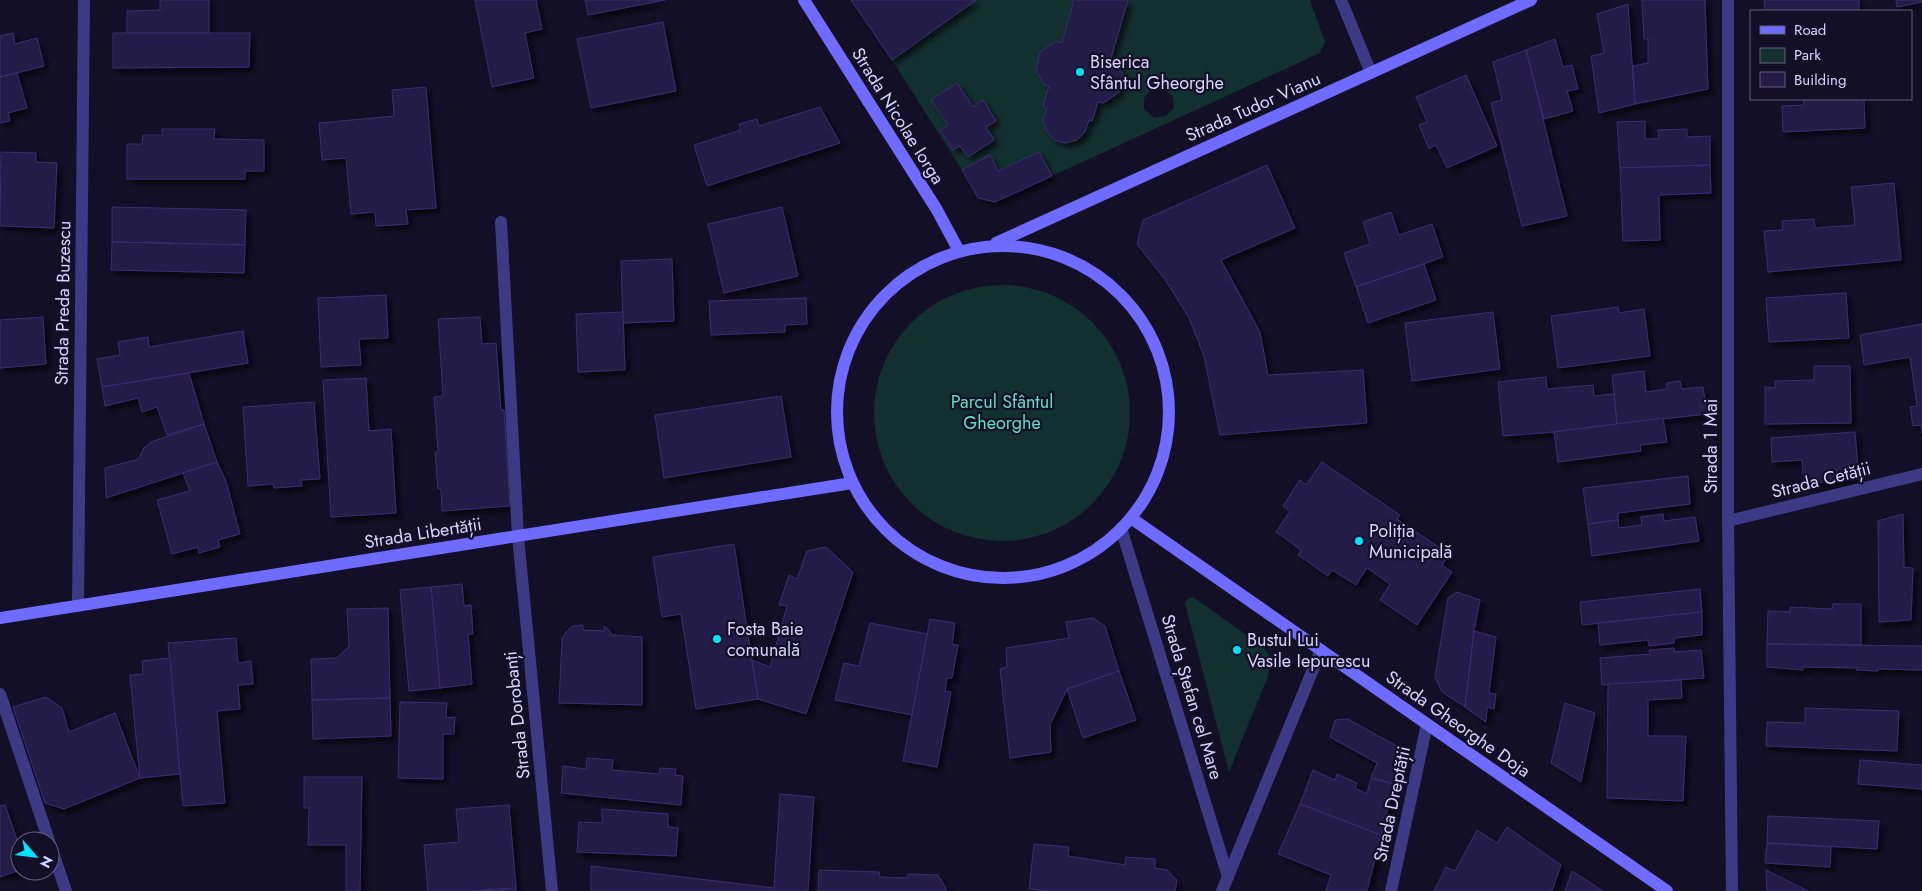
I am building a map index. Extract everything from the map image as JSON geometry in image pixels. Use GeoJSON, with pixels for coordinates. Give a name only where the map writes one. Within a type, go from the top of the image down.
{"type":"FeatureCollection","features":[{"type":"Feature","properties":{"kind":"street","name":"Strada Preda Buzescu"},"geometry":{"type":"LineString","coordinates":[[78,606],[84,0]]}},
{"type":"Feature","properties":{"kind":"street","name":"Strada Nicolae Iorga"},"geometry":{"type":"LineString","coordinates":[[804,0],[937,210],[959,252]]}},
{"type":"Feature","properties":{"kind":"street"},"geometry":{"type":"LineString","coordinates":[[1340,0],[1371,73]]}},
{"type":"Feature","properties":{"kind":"street","name":"Strada Tudor Vianu"},"geometry":{"type":"LineString","coordinates":[[991,246],[1531,0]]}},
{"type":"Feature","properties":{"kind":"street","name":"Strada 1 Mai"},"geometry":{"type":"LineString","coordinates":[[1728,0],[1728,521],[1732,891]]}},
{"type":"Feature","properties":{"kind":"street","name":"Strada Dorobanți"},"geometry":{"type":"LineString","coordinates":[[501,222],[518,536],[552,891]]}},
{"type":"Feature","properties":{"kind":"street"},"geometry":{"type":"LineString","coordinates":[[991,246],[1014,246],[1058,255],[1080,264],[1108,283],[1125,299],[1151,336],[1160,358],[1166,381],[1169,425],[1166,448],[1159,470],[1149,491],[1131,518],[1105,543],[1086,556],[1054,570],[1021,577],[976,576],[953,571],[914,552],[893,537],[871,512],[852,483],[842,450],[837,416],[840,382],[850,348],[860,328],[873,309],[897,284],[926,266],[959,252],[991,246]]}},
{"type":"Feature","properties":{"kind":"street","name":"Strada Cetății"},"geometry":{"type":"LineString","coordinates":[[1728,521],[1922,474]]}},
{"type":"Feature","properties":{"kind":"street","name":"Strada Libertății"},"geometry":{"type":"LineString","coordinates":[[0,618],[852,483]]}},
{"type":"Feature","properties":{"kind":"street","name":"Strada Gheorghe Doja"},"geometry":{"type":"LineString","coordinates":[[1131,518],[1667,891]]}},
{"type":"Feature","properties":{"kind":"street","name":"Strada Ștefan cel Mare"},"geometry":{"type":"LineString","coordinates":[[1121,528],[1228,877]]}},
{"type":"Feature","properties":{"kind":"street"},"geometry":{"type":"LineString","coordinates":[[1222,891],[1321,650]]}},
{"type":"Feature","properties":{"kind":"street"},"geometry":{"type":"LineString","coordinates":[[0,694],[45,831]]}},
{"type":"Feature","properties":{"kind":"street","name":"Strada Dreptății"},"geometry":{"type":"LineString","coordinates":[[1391,891],[1427,724]]}},
{"type":"Feature","properties":{"kind":"street"},"geometry":{"type":"LineString","coordinates":[[60,874],[66,891]]}},
{"type":"Feature","properties":{"kind":"green space"},"geometry":{"type":"Polygon","coordinates":[[[976,0],[1074,0],[1062,43],[1040,52],[1036,69],[1044,85],[1049,86],[1043,106],[1047,108],[1043,120],[1054,140],[1067,142],[1081,136],[1089,120],[1092,121],[1098,102],[1103,103],[1119,92],[1124,76],[1115,59],[1111,58],[1128,0],[1310,0],[1325,42],[1320,53],[1052,176],[1039,152],[998,171],[990,155],[962,170],[892,60],[976,0]],[[1164,88],[1152,89],[1144,98],[1144,109],[1154,118],[1166,116],[1174,107],[1173,97],[1164,88]],[[931,100],[948,125],[940,131],[953,150],[960,146],[968,157],[994,140],[986,127],[996,121],[983,100],[973,107],[931,100]]]}},
{"type":"Feature","properties":{"kind":"green space","name":"Parcul Sfântul Gheorghe"},"geometry":{"type":"Polygon","coordinates":[[[1002,285],[1039,290],[1073,306],[1093,322],[1109,342],[1125,376],[1130,413],[1125,450],[1109,484],[1093,504],[1073,520],[1039,536],[1002,541],[965,536],[931,520],[911,504],[895,484],[879,450],[874,413],[879,376],[895,342],[911,322],[931,306],[965,290],[1002,285]]]}},
{"type":"Feature","properties":{"kind":"green space"},"geometry":{"type":"Polygon","coordinates":[[[1193,597],[1262,646],[1268,653],[1270,660],[1268,676],[1229,772],[1185,603],[1189,598],[1193,597]]]}},
{"type":"Feature","properties":{"kind":"building"},"geometry":{"type":"Polygon","coordinates":[[[160,0],[209,0],[209,33],[127,33],[127,11],[160,10],[160,0]]]}},
{"type":"Feature","properties":{"kind":"building"},"geometry":{"type":"Polygon","coordinates":[[[475,0],[536,0],[542,29],[525,33],[534,78],[492,87],[475,0]]]}},
{"type":"Feature","properties":{"kind":"building"},"geometry":{"type":"Polygon","coordinates":[[[585,0],[665,0],[588,15],[585,0]]]}},
{"type":"Feature","properties":{"kind":"building"},"geometry":{"type":"Polygon","coordinates":[[[851,0],[976,0],[892,60],[851,0]]]}},
{"type":"Feature","properties":{"kind":"building","name":"Biserica Sfântul Gheorghe"},"geometry":{"type":"Polygon","coordinates":[[[1074,0],[1128,0],[1111,58],[1115,59],[1124,76],[1119,92],[1103,103],[1098,102],[1092,121],[1089,120],[1085,132],[1077,140],[1065,143],[1054,140],[1046,130],[1043,120],[1047,108],[1043,106],[1049,86],[1044,85],[1036,69],[1040,52],[1056,41],[1062,43],[1074,0]]]}},
{"type":"Feature","properties":{"kind":"building"},"geometry":{"type":"Polygon","coordinates":[[[1642,0],[1705,0],[1708,89],[1635,104],[1633,66],[1648,63],[1648,39],[1644,39],[1642,0]]]}},
{"type":"Feature","properties":{"kind":"building"},"geometry":{"type":"Polygon","coordinates":[[[1764,0],[1859,0],[1859,10],[1765,10],[1764,0]]]}},
{"type":"Feature","properties":{"kind":"building"},"geometry":{"type":"Polygon","coordinates":[[[1896,0],[1922,0],[1922,2],[1897,7],[1896,0]]]}},
{"type":"Feature","properties":{"kind":"building"},"geometry":{"type":"Polygon","coordinates":[[[1628,4],[1635,104],[1599,113],[1591,56],[1604,53],[1597,14],[1628,4]]]}},
{"type":"Feature","properties":{"kind":"building"},"geometry":{"type":"Polygon","coordinates":[[[663,22],[676,91],[591,108],[577,39],[663,22]]]}},
{"type":"Feature","properties":{"kind":"building"},"geometry":{"type":"Polygon","coordinates":[[[13,33],[15,44],[37,38],[44,66],[0,77],[0,36],[13,33]]]}},
{"type":"Feature","properties":{"kind":"building"},"geometry":{"type":"Polygon","coordinates":[[[113,33],[250,33],[249,67],[113,68],[113,33]]]}},
{"type":"Feature","properties":{"kind":"building"},"geometry":{"type":"Polygon","coordinates":[[[1555,39],[1563,67],[1572,65],[1578,89],[1567,91],[1573,111],[1544,119],[1526,50],[1555,39]]]}},
{"type":"Feature","properties":{"kind":"building"},"geometry":{"type":"Polygon","coordinates":[[[1526,50],[1567,216],[1522,226],[1491,103],[1502,100],[1493,62],[1526,50]]]}},
{"type":"Feature","properties":{"kind":"building"},"geometry":{"type":"Polygon","coordinates":[[[17,73],[27,108],[8,113],[10,121],[0,123],[0,77],[17,73]]]}},
{"type":"Feature","properties":{"kind":"building"},"geometry":{"type":"Polygon","coordinates":[[[1466,75],[1497,146],[1447,168],[1436,145],[1429,149],[1419,125],[1427,122],[1416,97],[1466,75]]]}},
{"type":"Feature","properties":{"kind":"building"},"geometry":{"type":"Polygon","coordinates":[[[957,83],[973,107],[983,100],[996,121],[986,127],[994,140],[968,157],[960,146],[953,150],[940,130],[948,125],[931,100],[957,83]]]}},
{"type":"Feature","properties":{"kind":"building"},"geometry":{"type":"Polygon","coordinates":[[[426,87],[436,208],[406,210],[408,224],[376,226],[375,212],[351,214],[346,158],[322,160],[319,123],[394,116],[392,90],[426,87]]]}},
{"type":"Feature","properties":{"kind":"building"},"geometry":{"type":"Polygon","coordinates":[[[1803,100],[1864,100],[1865,128],[1783,132],[1782,106],[1804,105],[1803,100]]]}},
{"type":"Feature","properties":{"kind":"building"},"geometry":{"type":"Polygon","coordinates":[[[820,107],[840,143],[707,186],[694,145],[741,130],[739,124],[757,119],[759,126],[820,107]]]}},
{"type":"Feature","properties":{"kind":"building"},"geometry":{"type":"Polygon","coordinates":[[[1645,121],[1645,139],[1659,139],[1658,130],[1687,129],[1687,137],[1710,136],[1710,165],[1620,168],[1617,122],[1645,121]]]}},
{"type":"Feature","properties":{"kind":"building"},"geometry":{"type":"Polygon","coordinates":[[[162,129],[215,129],[214,139],[264,140],[264,171],[245,171],[245,179],[127,179],[127,144],[142,144],[143,135],[162,135],[162,129]]]}},
{"type":"Feature","properties":{"kind":"building"},"geometry":{"type":"Polygon","coordinates":[[[1,152],[36,153],[36,162],[57,163],[54,228],[0,226],[1,152]]]}},
{"type":"Feature","properties":{"kind":"building"},"geometry":{"type":"Polygon","coordinates":[[[1039,152],[1052,176],[995,202],[978,198],[962,170],[990,155],[998,171],[1039,152]]]}},
{"type":"Feature","properties":{"kind":"building"},"geometry":{"type":"Polygon","coordinates":[[[1267,165],[1295,228],[1221,260],[1260,332],[1268,375],[1363,370],[1367,423],[1220,435],[1204,356],[1189,318],[1166,281],[1137,244],[1143,220],[1267,165]]]}},
{"type":"Feature","properties":{"kind":"building"},"geometry":{"type":"Polygon","coordinates":[[[1710,165],[1711,193],[1659,195],[1660,240],[1623,241],[1620,168],[1710,165]]]}},
{"type":"Feature","properties":{"kind":"building"},"geometry":{"type":"Polygon","coordinates":[[[1894,183],[1901,260],[1768,272],[1764,231],[1783,230],[1782,221],[1814,219],[1815,228],[1855,225],[1851,187],[1894,183]]]}},
{"type":"Feature","properties":{"kind":"building"},"geometry":{"type":"Polygon","coordinates":[[[112,207],[246,210],[245,245],[112,242],[112,207]]]}},
{"type":"Feature","properties":{"kind":"building"},"geometry":{"type":"Polygon","coordinates":[[[782,207],[798,276],[724,293],[708,224],[782,207]]]}},
{"type":"Feature","properties":{"kind":"building"},"geometry":{"type":"Polygon","coordinates":[[[1391,212],[1399,235],[1432,224],[1443,257],[1356,287],[1344,253],[1370,244],[1363,222],[1391,212]]]}},
{"type":"Feature","properties":{"kind":"building"},"geometry":{"type":"Polygon","coordinates":[[[112,242],[245,245],[244,273],[111,270],[112,242]]]}},
{"type":"Feature","properties":{"kind":"building"},"geometry":{"type":"Polygon","coordinates":[[[672,259],[674,321],[623,323],[621,261],[672,259]]]}},
{"type":"Feature","properties":{"kind":"building"},"geometry":{"type":"Polygon","coordinates":[[[1424,264],[1436,300],[1368,323],[1356,287],[1424,264]]]}},
{"type":"Feature","properties":{"kind":"building"},"geometry":{"type":"Polygon","coordinates":[[[1846,293],[1849,338],[1769,342],[1766,298],[1846,293]]]}},
{"type":"Feature","properties":{"kind":"building"},"geometry":{"type":"Polygon","coordinates":[[[386,295],[388,338],[359,339],[361,365],[321,367],[318,298],[386,295]]]}},
{"type":"Feature","properties":{"kind":"building"},"geometry":{"type":"Polygon","coordinates":[[[806,298],[807,324],[785,325],[785,332],[711,335],[709,301],[806,298]]]}},
{"type":"Feature","properties":{"kind":"building"},"geometry":{"type":"Polygon","coordinates":[[[1618,307],[1619,313],[1644,309],[1650,356],[1558,368],[1551,316],[1618,307]]]}},
{"type":"Feature","properties":{"kind":"building"},"geometry":{"type":"Polygon","coordinates":[[[623,312],[625,370],[578,372],[576,314],[623,312]]]}},
{"type":"Feature","properties":{"kind":"building"},"geometry":{"type":"Polygon","coordinates":[[[1493,312],[1500,369],[1412,381],[1405,323],[1493,312]]]}},
{"type":"Feature","properties":{"kind":"building"},"geometry":{"type":"Polygon","coordinates":[[[43,317],[46,364],[0,368],[0,320],[43,317]]]}},
{"type":"Feature","properties":{"kind":"building"},"geometry":{"type":"Polygon","coordinates":[[[480,317],[482,344],[496,343],[501,410],[504,410],[510,506],[442,511],[441,489],[438,489],[435,452],[438,452],[434,397],[443,396],[438,319],[480,317]]]}},
{"type":"Feature","properties":{"kind":"building"},"geometry":{"type":"Polygon","coordinates":[[[1922,324],[1922,433],[1921,425],[1913,426],[1910,407],[1917,406],[1910,357],[1864,365],[1860,335],[1922,324]]]}},
{"type":"Feature","properties":{"kind":"building"},"geometry":{"type":"Polygon","coordinates":[[[243,331],[248,363],[102,387],[97,359],[120,355],[118,342],[148,337],[149,347],[243,331]]]}},
{"type":"Feature","properties":{"kind":"building"},"geometry":{"type":"Polygon","coordinates":[[[1814,366],[1850,366],[1851,423],[1765,424],[1765,387],[1775,388],[1775,381],[1814,380],[1814,366]]]}},
{"type":"Feature","properties":{"kind":"building"},"geometry":{"type":"Polygon","coordinates":[[[1644,371],[1646,392],[1667,389],[1667,383],[1680,381],[1682,389],[1703,387],[1707,414],[1617,424],[1612,375],[1644,371]]]}},
{"type":"Feature","properties":{"kind":"building"},"geometry":{"type":"Polygon","coordinates":[[[189,373],[204,424],[167,435],[157,407],[142,412],[138,398],[105,406],[102,387],[189,373]]]}},
{"type":"Feature","properties":{"kind":"building"},"geometry":{"type":"Polygon","coordinates":[[[1546,377],[1547,389],[1593,385],[1594,396],[1614,394],[1617,424],[1503,436],[1498,382],[1546,377]]]}},
{"type":"Feature","properties":{"kind":"building"},"geometry":{"type":"Polygon","coordinates":[[[366,378],[369,431],[391,429],[396,513],[331,517],[323,380],[366,378]]]}},
{"type":"Feature","properties":{"kind":"building"},"geometry":{"type":"Polygon","coordinates":[[[781,396],[791,457],[664,478],[655,415],[781,396]]]}},
{"type":"Feature","properties":{"kind":"building"},"geometry":{"type":"Polygon","coordinates":[[[314,402],[320,479],[301,480],[302,486],[274,488],[273,484],[248,486],[243,407],[314,402]]]}},
{"type":"Feature","properties":{"kind":"building"},"geometry":{"type":"Polygon","coordinates":[[[1663,418],[1667,442],[1640,445],[1641,451],[1558,462],[1554,432],[1663,418]]]}},
{"type":"Feature","properties":{"kind":"building"},"geometry":{"type":"Polygon","coordinates":[[[204,424],[217,462],[106,498],[105,468],[139,459],[143,449],[151,442],[204,424]]]}},
{"type":"Feature","properties":{"kind":"building"},"geometry":{"type":"Polygon","coordinates":[[[1855,432],[1859,479],[1804,484],[1802,460],[1772,462],[1771,438],[1855,432]]]}},
{"type":"Feature","properties":{"kind":"building"},"geometry":{"type":"Polygon","coordinates":[[[217,462],[226,481],[240,534],[218,540],[220,547],[199,553],[198,547],[172,554],[157,500],[190,491],[183,473],[217,462]]]}},
{"type":"Feature","properties":{"kind":"building","name":"Poliția Municipală"},"geometry":{"type":"Polygon","coordinates":[[[1322,462],[1400,515],[1397,519],[1449,554],[1442,565],[1452,572],[1417,625],[1380,600],[1390,584],[1367,568],[1356,585],[1332,570],[1328,576],[1298,555],[1301,550],[1276,532],[1290,511],[1283,506],[1300,480],[1306,485],[1322,462]]]}},
{"type":"Feature","properties":{"kind":"building"},"geometry":{"type":"Polygon","coordinates":[[[1688,476],[1690,504],[1618,513],[1618,520],[1588,524],[1583,488],[1688,476]]]}},
{"type":"Feature","properties":{"kind":"building"},"geometry":{"type":"Polygon","coordinates":[[[1663,514],[1664,521],[1695,517],[1699,541],[1592,556],[1588,524],[1618,520],[1619,528],[1642,525],[1641,517],[1663,514]]]}},
{"type":"Feature","properties":{"kind":"building"},"geometry":{"type":"Polygon","coordinates":[[[1903,514],[1904,567],[1913,568],[1911,620],[1879,622],[1878,521],[1903,514]]]}},
{"type":"Feature","properties":{"kind":"building","name":"Fosta Baie comunală"},"geometry":{"type":"Polygon","coordinates":[[[734,544],[758,699],[696,709],[681,614],[662,617],[653,557],[734,544]]]}},
{"type":"Feature","properties":{"kind":"building"},"geometry":{"type":"Polygon","coordinates":[[[826,547],[853,572],[806,714],[758,699],[752,660],[770,667],[787,606],[779,605],[789,575],[797,579],[807,551],[826,547]]]}},
{"type":"Feature","properties":{"kind":"building"},"geometry":{"type":"Polygon","coordinates":[[[462,584],[464,606],[471,605],[473,634],[468,634],[472,684],[440,688],[431,587],[462,584]]]}},
{"type":"Feature","properties":{"kind":"building"},"geometry":{"type":"Polygon","coordinates":[[[431,587],[440,688],[409,691],[400,590],[431,587]]]}},
{"type":"Feature","properties":{"kind":"building"},"geometry":{"type":"Polygon","coordinates":[[[1700,589],[1702,612],[1582,625],[1580,602],[1700,589]]]}},
{"type":"Feature","properties":{"kind":"building"},"geometry":{"type":"Polygon","coordinates":[[[1457,592],[1480,600],[1474,631],[1465,707],[1442,692],[1435,677],[1448,598],[1457,592]]]}},
{"type":"Feature","properties":{"kind":"building"},"geometry":{"type":"Polygon","coordinates":[[[1833,604],[1861,604],[1861,645],[1767,644],[1768,611],[1790,612],[1790,607],[1832,609],[1833,604]]]}},
{"type":"Feature","properties":{"kind":"building"},"geometry":{"type":"Polygon","coordinates":[[[388,608],[390,698],[312,700],[311,659],[337,658],[349,646],[347,609],[388,608]]]}},
{"type":"Feature","properties":{"kind":"building"},"geometry":{"type":"Polygon","coordinates":[[[1702,612],[1702,635],[1674,638],[1674,643],[1649,646],[1648,640],[1600,645],[1598,623],[1702,612]]]}},
{"type":"Feature","properties":{"kind":"building"},"geometry":{"type":"Polygon","coordinates":[[[1093,618],[1105,626],[1119,671],[1067,689],[1050,725],[1051,752],[1010,758],[1000,669],[1007,667],[1006,648],[1069,638],[1066,622],[1093,618]]]}},
{"type":"Feature","properties":{"kind":"building"},"geometry":{"type":"Polygon","coordinates":[[[930,619],[955,623],[952,644],[958,645],[952,678],[947,678],[945,691],[951,692],[937,767],[903,761],[930,619]]]}},
{"type":"Feature","properties":{"kind":"building"},"geometry":{"type":"Polygon","coordinates":[[[870,623],[927,634],[912,715],[835,700],[844,663],[859,666],[870,623]]]}},
{"type":"Feature","properties":{"kind":"building"},"geometry":{"type":"Polygon","coordinates":[[[583,625],[583,630],[604,631],[604,626],[612,635],[642,637],[642,705],[559,703],[562,638],[573,626],[583,625]]]}},
{"type":"Feature","properties":{"kind":"building"},"geometry":{"type":"Polygon","coordinates":[[[1474,631],[1496,637],[1489,693],[1496,694],[1494,709],[1487,707],[1486,722],[1465,707],[1474,631]]]}},
{"type":"Feature","properties":{"kind":"building"},"geometry":{"type":"Polygon","coordinates":[[[236,638],[238,663],[251,661],[253,684],[238,685],[240,709],[217,711],[225,803],[183,806],[168,643],[236,638]]]}},
{"type":"Feature","properties":{"kind":"building"},"geometry":{"type":"Polygon","coordinates":[[[1767,644],[1922,646],[1922,670],[1878,669],[1878,671],[1856,670],[1857,668],[1803,667],[1803,670],[1767,667],[1767,644]]]}},
{"type":"Feature","properties":{"kind":"building"},"geometry":{"type":"Polygon","coordinates":[[[1674,648],[1675,652],[1701,650],[1704,678],[1602,685],[1600,658],[1650,654],[1649,650],[1674,648]]]}},
{"type":"Feature","properties":{"kind":"building"},"geometry":{"type":"Polygon","coordinates":[[[170,658],[180,774],[140,778],[130,675],[143,674],[142,661],[170,658]]]}},
{"type":"Feature","properties":{"kind":"building"},"geometry":{"type":"Polygon","coordinates":[[[1119,671],[1136,720],[1083,738],[1067,689],[1119,671]]]}},
{"type":"Feature","properties":{"kind":"building"},"geometry":{"type":"Polygon","coordinates":[[[1681,680],[1682,698],[1648,700],[1648,736],[1686,736],[1683,801],[1607,798],[1608,684],[1681,680]]]}},
{"type":"Feature","properties":{"kind":"building"},"geometry":{"type":"Polygon","coordinates":[[[46,697],[62,708],[69,732],[115,713],[140,778],[64,809],[45,803],[13,707],[46,697]]]}},
{"type":"Feature","properties":{"kind":"building"},"geometry":{"type":"Polygon","coordinates":[[[390,698],[391,736],[313,739],[312,700],[390,698]]]}},
{"type":"Feature","properties":{"kind":"building"},"geometry":{"type":"Polygon","coordinates":[[[400,702],[447,703],[446,718],[455,717],[454,734],[443,734],[443,779],[398,778],[400,702]]]}},
{"type":"Feature","properties":{"kind":"building"},"geometry":{"type":"Polygon","coordinates":[[[1565,703],[1595,713],[1581,782],[1551,763],[1565,703]]]}},
{"type":"Feature","properties":{"kind":"building"},"geometry":{"type":"Polygon","coordinates":[[[1805,708],[1899,711],[1897,751],[1766,746],[1767,722],[1805,723],[1805,708]]]}},
{"type":"Feature","properties":{"kind":"building"},"geometry":{"type":"Polygon","coordinates":[[[1348,719],[1404,750],[1394,784],[1371,778],[1377,763],[1330,737],[1335,720],[1348,719]]]}},
{"type":"Feature","properties":{"kind":"building"},"geometry":{"type":"Polygon","coordinates":[[[587,758],[613,760],[612,770],[659,774],[660,768],[676,769],[675,775],[683,776],[681,805],[561,793],[563,766],[586,769],[587,758]]]}},
{"type":"Feature","properties":{"kind":"building"},"geometry":{"type":"Polygon","coordinates":[[[1860,760],[1922,765],[1922,789],[1858,784],[1860,760]]]}},
{"type":"Feature","properties":{"kind":"building"},"geometry":{"type":"Polygon","coordinates":[[[1313,770],[1335,780],[1337,774],[1357,783],[1355,788],[1367,794],[1371,778],[1394,784],[1381,835],[1300,804],[1313,770]]]}},
{"type":"Feature","properties":{"kind":"building"},"geometry":{"type":"Polygon","coordinates":[[[304,777],[362,777],[360,891],[346,891],[346,845],[308,845],[309,808],[304,808],[304,777]]]}},
{"type":"Feature","properties":{"kind":"building"},"geometry":{"type":"Polygon","coordinates":[[[780,794],[814,797],[808,891],[591,891],[591,866],[774,888],[780,794]]]}},
{"type":"Feature","properties":{"kind":"building"},"geometry":{"type":"Polygon","coordinates":[[[1300,804],[1381,835],[1367,891],[1326,891],[1331,875],[1278,854],[1300,804]]]}},
{"type":"Feature","properties":{"kind":"building"},"geometry":{"type":"Polygon","coordinates":[[[5,805],[14,831],[10,831],[10,874],[0,877],[0,806],[5,805]]]}},
{"type":"Feature","properties":{"kind":"building"},"geometry":{"type":"Polygon","coordinates":[[[509,805],[516,888],[474,891],[428,891],[424,845],[459,842],[456,809],[509,805]]]}},
{"type":"Feature","properties":{"kind":"building"},"geometry":{"type":"Polygon","coordinates":[[[602,809],[668,814],[668,827],[678,828],[676,856],[577,852],[579,822],[602,823],[602,809]]]}},
{"type":"Feature","properties":{"kind":"building"},"geometry":{"type":"Polygon","coordinates":[[[1768,816],[1879,821],[1877,849],[1767,843],[1768,816]]]}},
{"type":"Feature","properties":{"kind":"building"},"geometry":{"type":"Polygon","coordinates":[[[1507,827],[1561,865],[1552,891],[1434,891],[1446,867],[1455,871],[1477,830],[1497,843],[1507,827]]]}},
{"type":"Feature","properties":{"kind":"building"},"geometry":{"type":"Polygon","coordinates":[[[1767,843],[1831,847],[1830,867],[1765,863],[1767,843]]]}},
{"type":"Feature","properties":{"kind":"building"},"geometry":{"type":"Polygon","coordinates":[[[1034,844],[1069,847],[1068,856],[1125,865],[1126,857],[1155,859],[1155,868],[1167,870],[1177,880],[1175,891],[1049,891],[1029,889],[1034,844]]]}},
{"type":"Feature","properties":{"kind":"building"},"geometry":{"type":"Polygon","coordinates":[[[819,870],[879,872],[880,877],[908,878],[908,874],[938,875],[946,891],[818,891],[819,870]]]}},
{"type":"Feature","properties":{"kind":"building"},"geometry":{"type":"Polygon","coordinates":[[[1766,870],[1808,891],[1767,891],[1766,870]]]}},
{"type":"Feature","properties":{"kind":"building"},"geometry":{"type":"Polygon","coordinates":[[[1572,871],[1603,891],[1565,891],[1572,871]]]}},
{"type":"Feature","properties":{"kind":"building"},"geometry":{"type":"Polygon","coordinates":[[[516,888],[516,891],[474,891],[516,888]]]}},
{"type":"Feature","properties":{"kind":"place","name":"Biserica Sfântul Gheorghe"},"geometry":{"type":"Point","coordinates":[1080,72]}},
{"type":"Feature","properties":{"kind":"place","name":"Poliția Municipală"},"geometry":{"type":"Point","coordinates":[1359,541]}},
{"type":"Feature","properties":{"kind":"place","name":"Fosta Baie comunală"},"geometry":{"type":"Point","coordinates":[717,639]}},
{"type":"Feature","properties":{"kind":"place","name":"Bustul Lui Vasile Iepurescu"},"geometry":{"type":"Point","coordinates":[1237,650]}}]}
